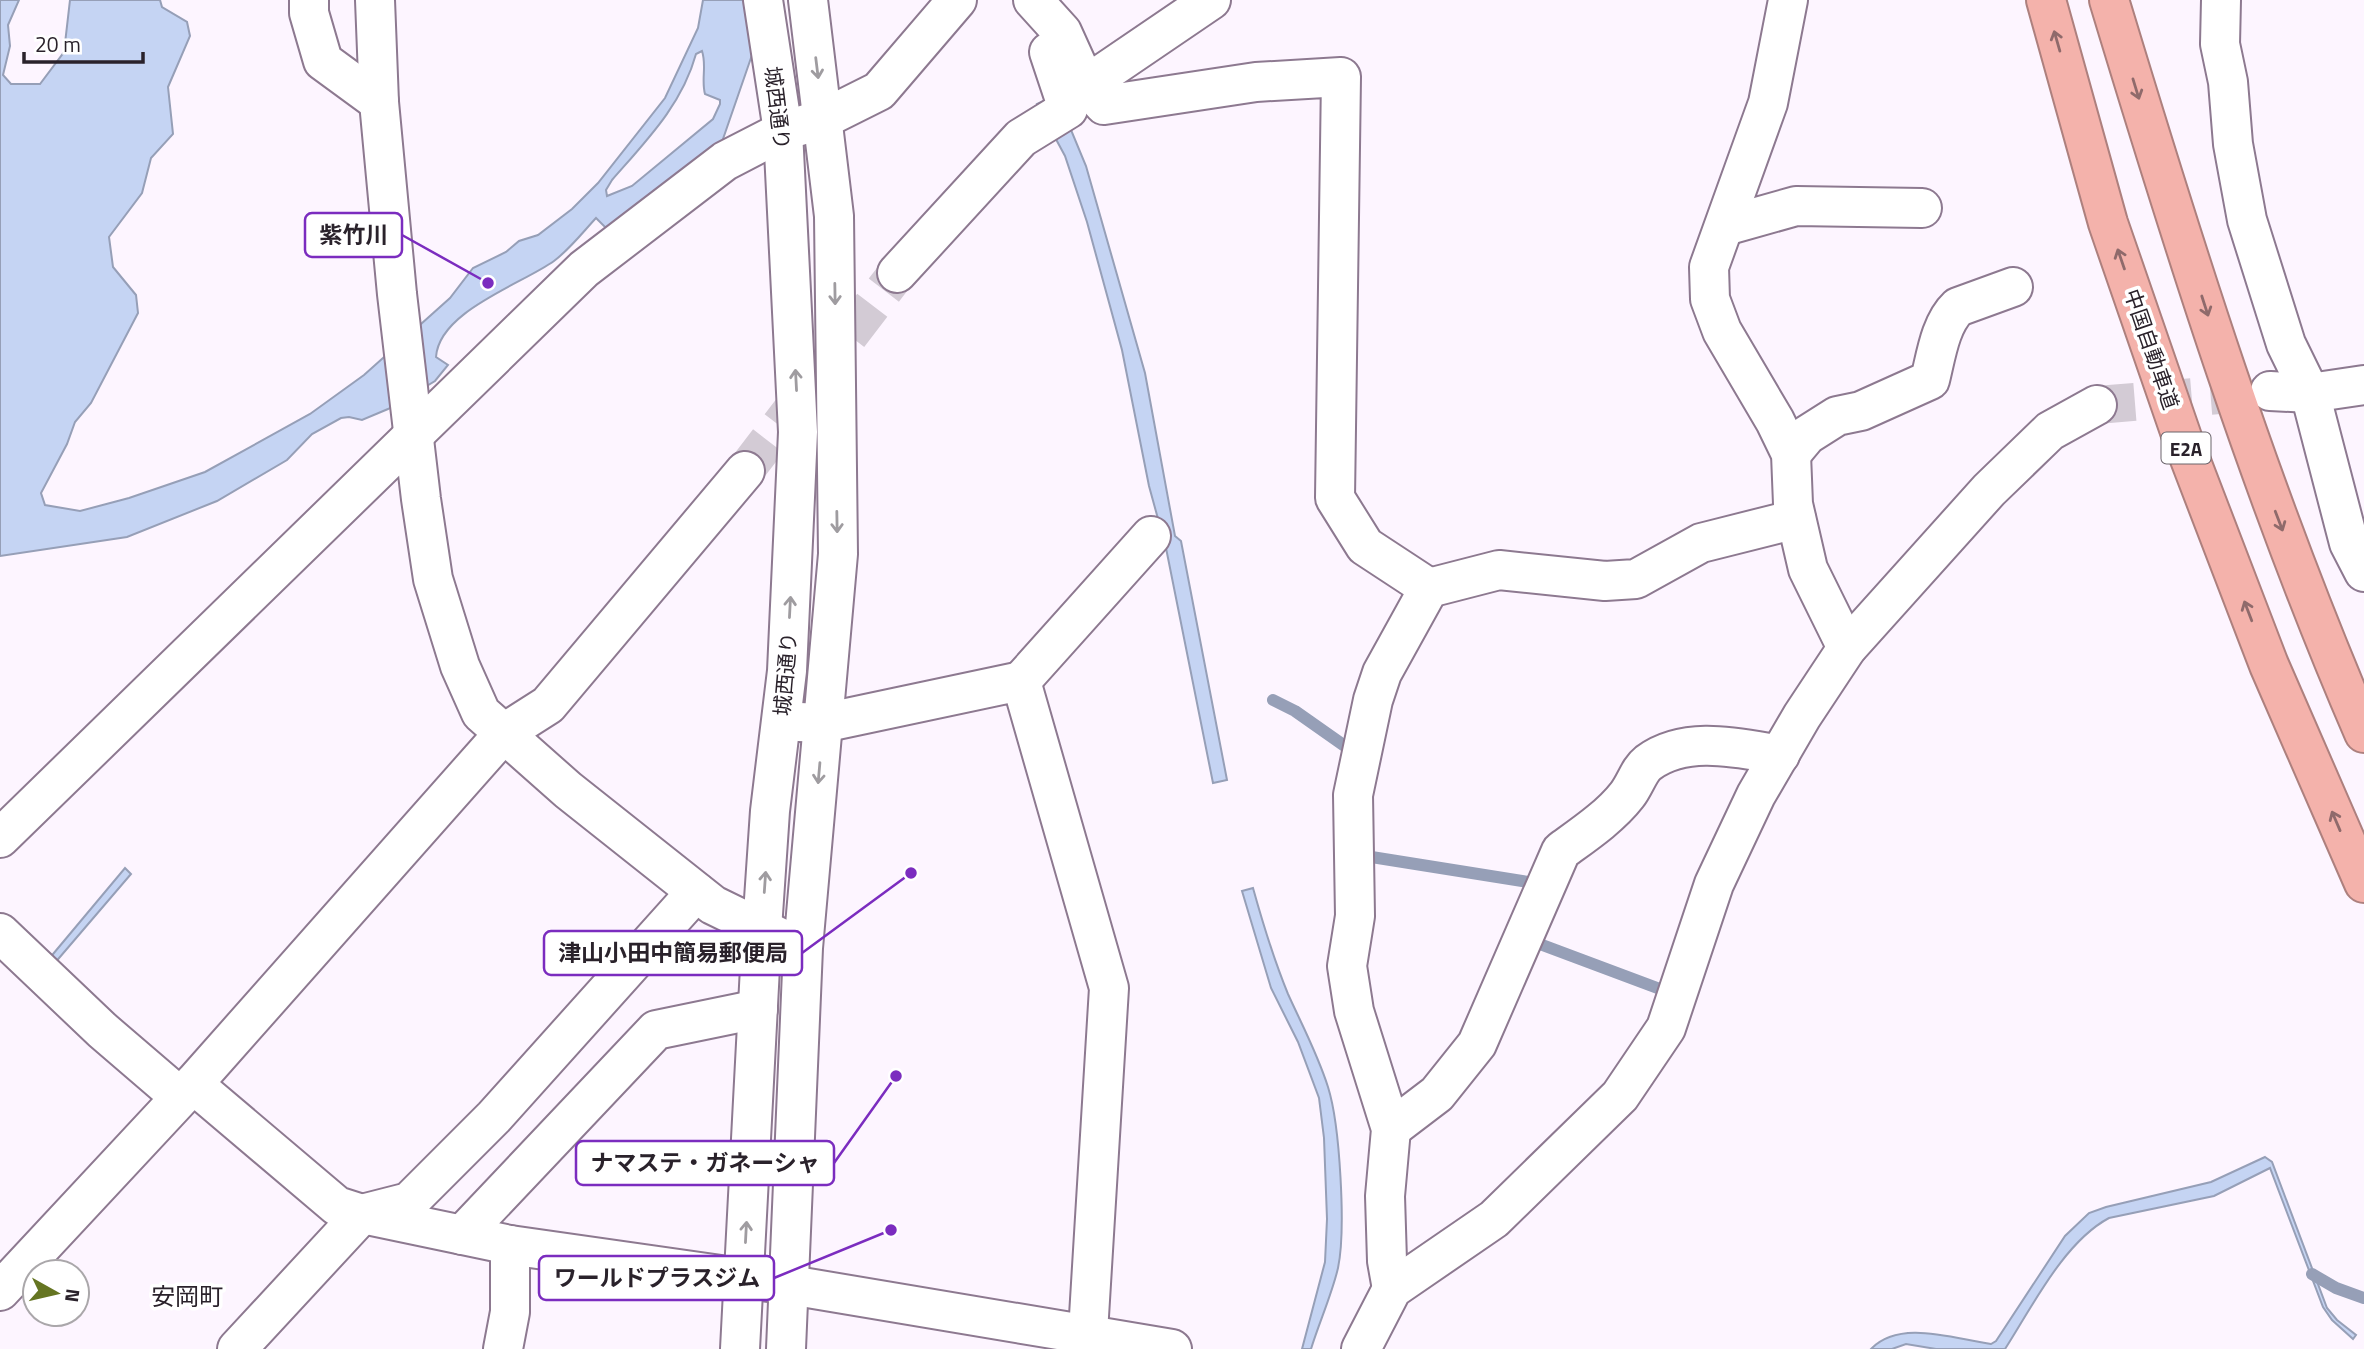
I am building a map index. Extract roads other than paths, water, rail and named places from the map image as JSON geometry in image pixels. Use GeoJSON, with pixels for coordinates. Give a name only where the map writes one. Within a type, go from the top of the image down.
{"type":"FeatureCollection","features":[{"type":"Feature","properties":{"kind":"highway","name":"中国自動車道"},"geometry":{"type":"LineString","coordinates":[[2046,0],[2108,223],[2185,446],[2269,665],[2364,883]]}},
{"type":"Feature","properties":{"kind":"highway"},"geometry":{"type":"LineString","coordinates":[[2109,0],[2248,436],[2326,645],[2364,733]]}},
{"type":"Feature","properties":{"kind":"street"},"geometry":{"type":"LineString","coordinates":[[309,0],[309,13],[323,61],[379,102]]}},
{"type":"Feature","properties":{"kind":"street"},"geometry":{"type":"LineString","coordinates":[[374,0],[379,102],[397,295],[433,579],[460,666],[481,713],[568,790],[695,892],[713,905],[803,948]]}},
{"type":"Feature","properties":{"kind":"street","name":"城西通り"},"geometry":{"type":"LineString","coordinates":[[740,1349],[762,929],[770,811],[787,671],[798,432],[783,131],[763,0]]}},
{"type":"Feature","properties":{"kind":"street","name":"城西通り"},"geometry":{"type":"LineString","coordinates":[[786,1349],[803,948],[838,554],[834,216],[808,0]]}},
{"type":"Feature","properties":{"kind":"street"},"geometry":{"type":"LineString","coordinates":[[0,838],[413,426],[584,269],[725,161],[783,131],[823,119],[879,91],[957,0]]}},
{"type":"Feature","properties":{"kind":"street"},"geometry":{"type":"LineString","coordinates":[[1032,0],[1062,32],[1086,85],[1104,105],[1256,82],[1341,78],[1335,498],[1365,546],[1429,588]]}},
{"type":"Feature","properties":{"kind":"street"},"geometry":{"type":"LineString","coordinates":[[897,273],[1021,138],[1068,108],[1032,0]]}},
{"type":"Feature","properties":{"kind":"street"},"geometry":{"type":"LineString","coordinates":[[1086,85],[1211,0]]}},
{"type":"Feature","properties":{"kind":"street"},"geometry":{"type":"LineString","coordinates":[[1788,0],[1768,103],[1709,267],[1710,299],[1722,331],[1775,421],[1791,454],[1793,504],[1808,569],[1847,648]]}},
{"type":"Feature","properties":{"kind":"street"},"geometry":{"type":"LineString","coordinates":[[2221,0],[2220,44],[2228,82],[2233,144],[2247,220],[2286,344],[2310,393],[2349,543],[2364,572]]}},
{"type":"Feature","properties":{"kind":"street"},"geometry":{"type":"LineString","coordinates":[[1725,226],[1796,206],[1922,208]]}},
{"type":"Feature","properties":{"kind":"street"},"geometry":{"type":"LineString","coordinates":[[1791,454],[1807,435],[1836,416],[1861,411],[1930,380],[1952,313],[1958,307],[2013,287]]}},
{"type":"Feature","properties":{"kind":"street"},"geometry":{"type":"LineString","coordinates":[[2270,391],[2310,393],[2364,385]]}},
{"type":"Feature","properties":{"kind":"street"},"geometry":{"type":"LineString","coordinates":[[1361,1349],[1392,1289],[1494,1219],[1619,1096],[1666,1028],[1714,884],[1756,795],[1802,716],[1847,648],[1989,490],[2050,431],[2097,405]]}},
{"type":"Feature","properties":{"kind":"street"},"geometry":{"type":"LineString","coordinates":[[0,1291],[186,1091],[504,733],[548,705],[745,471]]}},
{"type":"Feature","properties":{"kind":"street"},"geometry":{"type":"LineString","coordinates":[[1392,1289],[1387,1261],[1385,1196],[1391,1129],[1354,1011],[1347,966],[1355,916],[1353,795],[1373,700],[1382,673],[1429,588],[1499,570],[1605,581],[1636,579],[1701,543],[1796,519]]}},
{"type":"Feature","properties":{"kind":"street"},"geometry":{"type":"LineString","coordinates":[[781,722],[823,723],[1021,681],[1152,536]]}},
{"type":"Feature","properties":{"kind":"street"},"geometry":{"type":"LineString","coordinates":[[1021,681],[1109,989],[1087,1342]]}},
{"type":"Feature","properties":{"kind":"street"},"geometry":{"type":"LineString","coordinates":[[1391,1129],[1437,1094],[1476,1044],[1561,851],[1586,833],[1627,796],[1646,764],[1674,749],[1722,745],[1780,755]]}},
{"type":"Feature","properties":{"kind":"street"},"geometry":{"type":"LineString","coordinates":[[237,1349],[362,1214],[409,1202],[494,1117],[695,892]]}},
{"type":"Feature","properties":{"kind":"street"},"geometry":{"type":"LineString","coordinates":[[0,933],[92,1021],[337,1206],[362,1214],[510,1245],[790,1284],[1087,1342],[1172,1349]]}},
{"type":"Feature","properties":{"kind":"street"},"geometry":{"type":"LineString","coordinates":[[462,1235],[656,1030],[758,1009]]}},
{"type":"Feature","properties":{"kind":"street"},"geometry":{"type":"LineString","coordinates":[[503,1349],[510,1312],[510,1245]]}},
{"type":"Feature","properties":{"kind":"water"},"geometry":{"type":"Polygon","coordinates":[[[0,0],[19,0],[8,25],[10,46],[3,75],[11,84],[40,84],[64,52],[70,0],[160,0],[162,7],[187,22],[190,36],[168,87],[173,134],[151,158],[142,193],[109,237],[113,267],[136,295],[138,313],[91,403],[75,422],[67,444],[41,493],[45,505],[80,511],[129,498],[205,472],[310,414],[364,375],[450,298],[473,268],[506,252],[519,241],[538,235],[572,209],[598,183],[665,98],[698,28],[703,0],[771,0],[723,139],[728,140],[615,237],[596,218],[554,261],[466,312],[451,326],[441,341],[436,357],[448,365],[435,381],[388,409],[362,420],[341,418],[312,434],[287,460],[217,501],[127,537],[0,556],[0,0]],[[702,51],[696,54],[682,90],[662,122],[612,180],[606,190],[607,196],[632,186],[713,119],[720,100],[705,94],[702,51]]]}},
{"type":"Feature","properties":{"kind":"water"},"geometry":{"type":"Polygon","coordinates":[[[1054,96],[1086,166],[1145,373],[1175,536],[1181,541],[1227,780],[1213,783],[1166,548],[1149,486],[1122,350],[1087,222],[1065,156],[1037,104],[1054,96]]]}},
{"type":"Feature","properties":{"kind":"water"},"geometry":{"type":"Polygon","coordinates":[[[125,868],[131,874],[48,971],[43,966],[125,868]]]}},
{"type":"Feature","properties":{"kind":"water"},"geometry":{"type":"Polygon","coordinates":[[[1253,888],[1283,981],[1324,1075],[1336,1126],[1342,1204],[1340,1251],[1338,1268],[1311,1349],[1302,1349],[1325,1262],[1327,1219],[1324,1138],[1319,1098],[1298,1042],[1271,988],[1242,891],[1253,888]]]}},
{"type":"Feature","properties":{"kind":"water"},"geometry":{"type":"Polygon","coordinates":[[[2265,1157],[2272,1162],[2327,1308],[2356,1335],[2353,1339],[2332,1320],[2323,1307],[2270,1168],[2214,1196],[2109,1218],[2093,1229],[2063,1259],[2005,1349],[1936,1349],[1906,1344],[1892,1349],[1871,1349],[1883,1340],[1912,1333],[1944,1335],[1991,1344],[1996,1341],[2065,1236],[2089,1213],[2211,1182],[2265,1157]]]}},
{"type":"Feature","properties":{"kind":"waterway"},"geometry":{"type":"LineString","coordinates":[[1273,700],[1295,711],[1349,749]]}},
{"type":"Feature","properties":{"kind":"waterway"},"geometry":{"type":"LineString","coordinates":[[1359,855],[1541,884]]}},
{"type":"Feature","properties":{"kind":"waterway"},"geometry":{"type":"LineString","coordinates":[[1529,940],[1668,992]]}},
{"type":"Feature","properties":{"kind":"waterway"},"geometry":{"type":"LineString","coordinates":[[2312,1274],[2336,1288],[2364,1298]]}},
{"type":"Feature","properties":{"kind":"tunnel"},"geometry":{"type":"LineString","coordinates":[[745,471],[897,273]]}},
{"type":"Feature","properties":{"kind":"tunnel"},"geometry":{"type":"LineString","coordinates":[[2097,405],[2268,391]]}},
{"type":"Feature","properties":{"kind":"place","name":"紫竹川"},"geometry":{"type":"Point","coordinates":[488,283]}},
{"type":"Feature","properties":{"kind":"place","name":"津山小田中簡易郵便局"},"geometry":{"type":"Point","coordinates":[911,873]}},
{"type":"Feature","properties":{"kind":"place","name":"ナマステ・ガネーシャ"},"geometry":{"type":"Point","coordinates":[896,1076]}},
{"type":"Feature","properties":{"kind":"place","name":"ワールドプラスジム"},"geometry":{"type":"Point","coordinates":[891,1230]}},
{"type":"Feature","properties":{"kind":"district","name":"安岡町"},"geometry":{"type":"Point","coordinates":[187,1296]}}]}
